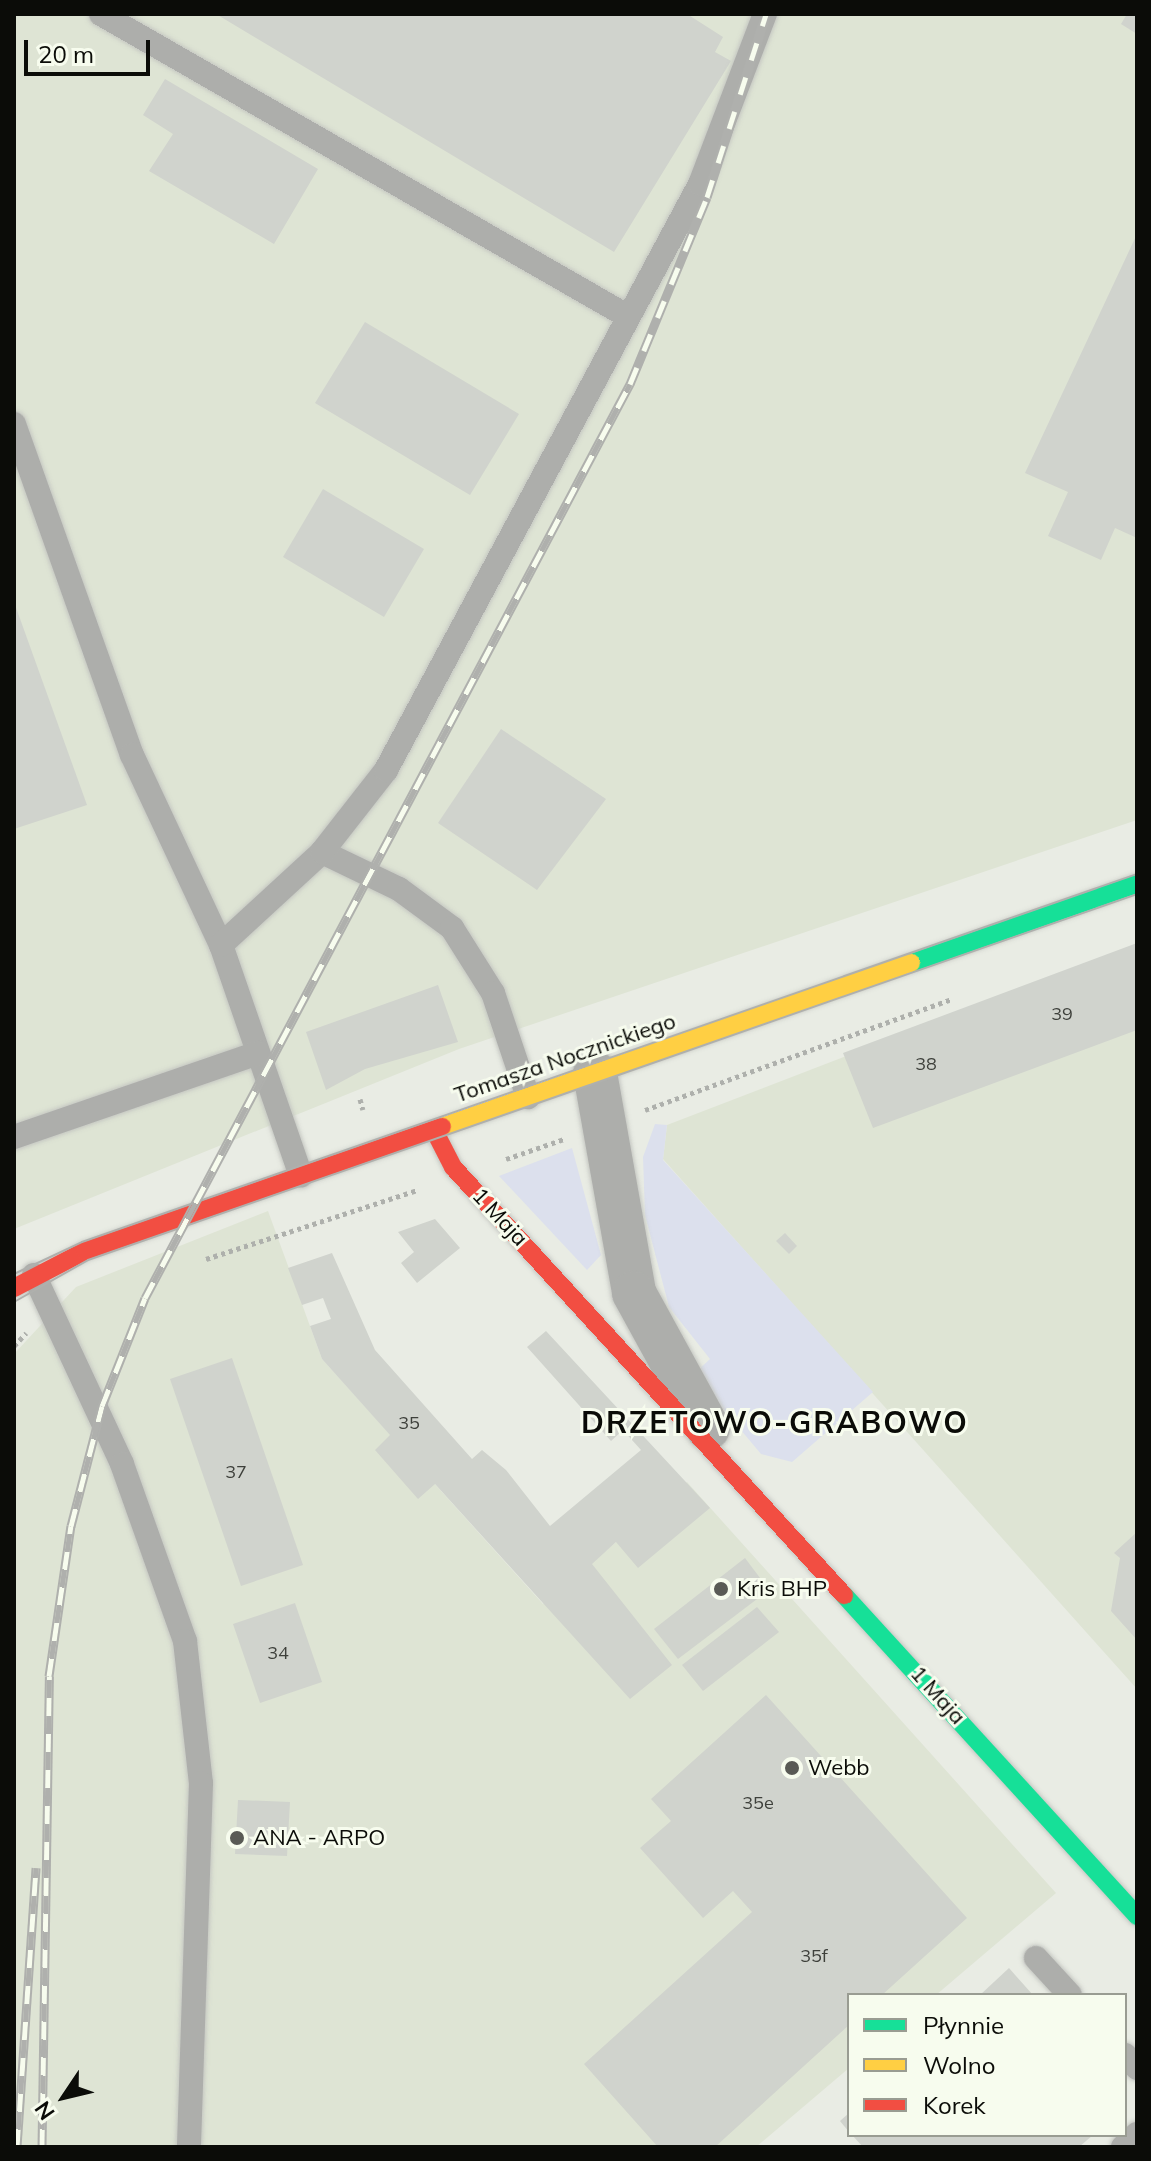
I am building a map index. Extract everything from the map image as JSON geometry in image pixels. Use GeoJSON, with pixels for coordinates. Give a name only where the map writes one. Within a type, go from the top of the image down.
{"type":"FeatureCollection","features":[{"type":"Feature","properties":{"kind":"street","name":"Tomasza Nocznickiego"},"geometry":{"type":"LineString","coordinates":[[24,1282],[301,1176],[1137,884]]}},
{"type":"Feature","properties":{"kind":"street","name":"1 Maja"},"geometry":{"type":"LineString","coordinates":[[595,1073],[634,1293],[659,1350],[739,1473]]}},
{"type":"Feature","properties":{"kind":"street","name":"1 Maja"},"geometry":{"type":"LineString","coordinates":[[434,1130],[461,1176],[739,1473],[1137,1916]]}},
{"type":"Feature","properties":{"kind":"lane"},"geometry":{"type":"LineString","coordinates":[[101,14],[627,316]]}},
{"type":"Feature","properties":{"kind":"lane"},"geometry":{"type":"LineString","coordinates":[[221,945],[322,852],[386,770],[700,184],[765,14]]}},
{"type":"Feature","properties":{"kind":"lane"},"geometry":{"type":"LineString","coordinates":[[14,424],[132,755],[221,945],[301,1176]]}},
{"type":"Feature","properties":{"kind":"lane"},"geometry":{"type":"LineString","coordinates":[[322,852],[399,889],[452,928],[493,993],[528,1097]]}},
{"type":"Feature","properties":{"kind":"lane"},"geometry":{"type":"LineString","coordinates":[[14,1137],[258,1053]]}},
{"type":"Feature","properties":{"kind":"lane"},"geometry":{"type":"LineString","coordinates":[[24,1282],[122,1464],[185,1641],[201,1783],[189,2147]]}},
{"type":"Feature","properties":{"kind":"lane"},"geometry":{"type":"LineString","coordinates":[[1036,1958],[1068,1993]]}},
{"type":"Feature","properties":{"kind":"lane"},"geometry":{"type":"LineString","coordinates":[[1123,2147],[1137,2134]]}},
{"type":"Feature","properties":{"kind":"path"},"geometry":{"type":"LineString","coordinates":[[287,1233],[461,1176],[959,996]]}},
{"type":"Feature","properties":{"kind":"shaded area"},"geometry":{"type":"Polygon","coordinates":[[[14,14],[1137,14],[1137,820],[459,1049],[14,1229],[14,14]]]}},
{"type":"Feature","properties":{"kind":"shaded area"},"geometry":{"type":"Polygon","coordinates":[[[1137,944],[1137,1689],[663,1159],[667,1125],[1137,944]]]}},
{"type":"Feature","properties":{"kind":"shaded area"},"geometry":{"type":"Polygon","coordinates":[[[655,1124],[667,1125],[663,1160],[873,1392],[792,1462],[761,1454],[694,1374],[710,1359],[669,1307],[645,1215],[643,1157],[655,1124]]]}},
{"type":"Feature","properties":{"kind":"shaded area"},"geometry":{"type":"Polygon","coordinates":[[[572,1148],[601,1255],[587,1270],[499,1176],[572,1148]]]}},
{"type":"Feature","properties":{"kind":"shaded area"},"geometry":{"type":"Polygon","coordinates":[[[268,1211],[322,1359],[543,1604],[687,1482],[1056,1893],[938,1993],[847,1993],[847,2070],[756,2147],[14,2147],[14,1354],[76,1287],[268,1211]]]}},
{"type":"Feature","properties":{"kind":"building"},"geometry":{"type":"Polygon","coordinates":[[[216,14],[687,14],[723,37],[715,52],[731,61],[614,252],[216,14]]]}},
{"type":"Feature","properties":{"kind":"building"},"geometry":{"type":"Polygon","coordinates":[[[1127,14],[1137,14],[1137,34],[1121,24],[1127,14]]]}},
{"type":"Feature","properties":{"kind":"building"},"geometry":{"type":"Polygon","coordinates":[[[165,79],[318,169],[274,244],[149,171],[173,134],[143,115],[165,79]]]}},
{"type":"Feature","properties":{"kind":"building"},"geometry":{"type":"Polygon","coordinates":[[[1137,234],[1137,538],[1115,528],[1101,560],[1048,536],[1068,492],[1025,473],[1137,234]]]}},
{"type":"Feature","properties":{"kind":"building"},"geometry":{"type":"Polygon","coordinates":[[[365,322],[519,414],[470,495],[315,403],[365,322]]]}},
{"type":"Feature","properties":{"kind":"building"},"geometry":{"type":"Polygon","coordinates":[[[323,489],[424,549],[384,617],[283,557],[323,489]]]}},
{"type":"Feature","properties":{"kind":"building"},"geometry":{"type":"Polygon","coordinates":[[[14,602],[87,805],[14,829],[14,602]]]}},
{"type":"Feature","properties":{"kind":"building"},"geometry":{"type":"Polygon","coordinates":[[[501,729],[606,799],[537,890],[438,823],[501,729]]]}},
{"type":"Feature","properties":{"kind":"building"},"geometry":{"type":"Polygon","coordinates":[[[1137,943],[1137,1030],[873,1128],[843,1053],[1137,943]]]}},
{"type":"Feature","properties":{"kind":"building"},"geometry":{"type":"Polygon","coordinates":[[[438,985],[458,1042],[365,1069],[326,1090],[306,1032],[438,985]]]}},
{"type":"Feature","properties":{"kind":"building"},"geometry":{"type":"Polygon","coordinates":[[[435,1219],[460,1248],[417,1283],[401,1263],[414,1252],[398,1232],[435,1219]]]}},
{"type":"Feature","properties":{"kind":"building"},"geometry":{"type":"Polygon","coordinates":[[[785,1233],[797,1246],[789,1254],[776,1241],[785,1233]]]}},
{"type":"Feature","properties":{"kind":"building"},"geometry":{"type":"Polygon","coordinates":[[[332,1253],[375,1350],[472,1459],[482,1450],[506,1470],[550,1526],[641,1450],[623,1430],[611,1441],[527,1347],[546,1331],[710,1508],[638,1568],[616,1542],[592,1564],[672,1665],[630,1699],[435,1484],[418,1499],[375,1450],[390,1435],[322,1359],[310,1326],[331,1319],[323,1298],[302,1305],[288,1268],[332,1253]]]}},
{"type":"Feature","properties":{"kind":"building"},"geometry":{"type":"Polygon","coordinates":[[[232,1358],[303,1565],[241,1586],[170,1379],[232,1358]]]}},
{"type":"Feature","properties":{"kind":"building"},"geometry":{"type":"Polygon","coordinates":[[[1137,1532],[1137,1640],[1111,1611],[1120,1558],[1114,1553],[1137,1532]]]}},
{"type":"Feature","properties":{"kind":"building"},"geometry":{"type":"Polygon","coordinates":[[[745,1558],[769,1590],[678,1659],[654,1629],[745,1558]]]}},
{"type":"Feature","properties":{"kind":"building"},"geometry":{"type":"Polygon","coordinates":[[[295,1603],[322,1682],[260,1703],[233,1624],[295,1603]]]}},
{"type":"Feature","properties":{"kind":"building"},"geometry":{"type":"Polygon","coordinates":[[[757,1607],[779,1632],[703,1691],[682,1665],[757,1607]]]}},
{"type":"Feature","properties":{"kind":"building"},"geometry":{"type":"Polygon","coordinates":[[[766,1695],[967,1918],[884,1993],[847,1993],[847,2027],[715,2147],[658,2147],[584,2064],[752,1912],[733,1891],[703,1918],[640,1848],[671,1821],[651,1799],[766,1695]]]}},
{"type":"Feature","properties":{"kind":"building"},"geometry":{"type":"Polygon","coordinates":[[[238,1800],[290,1802],[287,1856],[235,1854],[238,1800]]]}},
{"type":"Feature","properties":{"kind":"building"},"geometry":{"type":"Polygon","coordinates":[[[1009,1968],[1031,1993],[982,1993],[1009,1968]]]}},
{"type":"Feature","properties":{"kind":"building"},"geometry":{"type":"Polygon","coordinates":[[[847,2115],[847,2130],[840,2121],[847,2115]]]}},
{"type":"Feature","properties":{"kind":"building"},"geometry":{"type":"Polygon","coordinates":[[[854,2137],[1091,2137],[1079,2147],[863,2147],[854,2137]]]}},
{"type":"Feature","properties":{"kind":"tram line"},"geometry":{"type":"LineString","coordinates":[[14,1274],[82,1242],[1137,874]]}},
{"type":"Feature","properties":{"kind":"tram line"},"geometry":{"type":"LineString","coordinates":[[14,1302],[88,1260],[1137,894]]}},
{"type":"Feature","properties":{"kind":"railway"},"geometry":{"type":"LineString","coordinates":[[42,2147],[49,1676],[71,1526],[102,1406],[145,1298],[630,384],[707,197],[766,14]]}},
{"type":"Feature","properties":{"kind":"railway"},"geometry":{"type":"LineString","coordinates":[[17,2147],[36,1868]]}},
{"type":"Feature","properties":{"kind":"traffic: fast"},"geometry":{"type":"LineString","coordinates":[[911,963],[1137,884]]}},
{"type":"Feature","properties":{"kind":"traffic: fast"},"geometry":{"type":"LineString","coordinates":[[844,1595],[1137,1916]]}},
{"type":"Feature","properties":{"kind":"traffic: slow"},"geometry":{"type":"LineString","coordinates":[[442,1127],[911,963]]}},
{"type":"Feature","properties":{"kind":"traffic: jam"},"geometry":{"type":"LineString","coordinates":[[14,1288],[85,1251],[442,1127]]}},
{"type":"Feature","properties":{"kind":"traffic: jam"},"geometry":{"type":"LineString","coordinates":[[434,1130],[453,1167],[844,1595]]}},
{"type":"Feature","properties":{"kind":"place","name":"Kris BHP"},"geometry":{"type":"Point","coordinates":[721,1589]}},
{"type":"Feature","properties":{"kind":"place","name":"Webb"},"geometry":{"type":"Point","coordinates":[792,1768]}},
{"type":"Feature","properties":{"kind":"place","name":"ANA - ARPO"},"geometry":{"type":"Point","coordinates":[237,1838]}},
{"type":"Feature","properties":{"kind":"district","name":"DRZETOWO-GRABOWO"},"geometry":{"type":"Point","coordinates":[775,1422]}}]}
